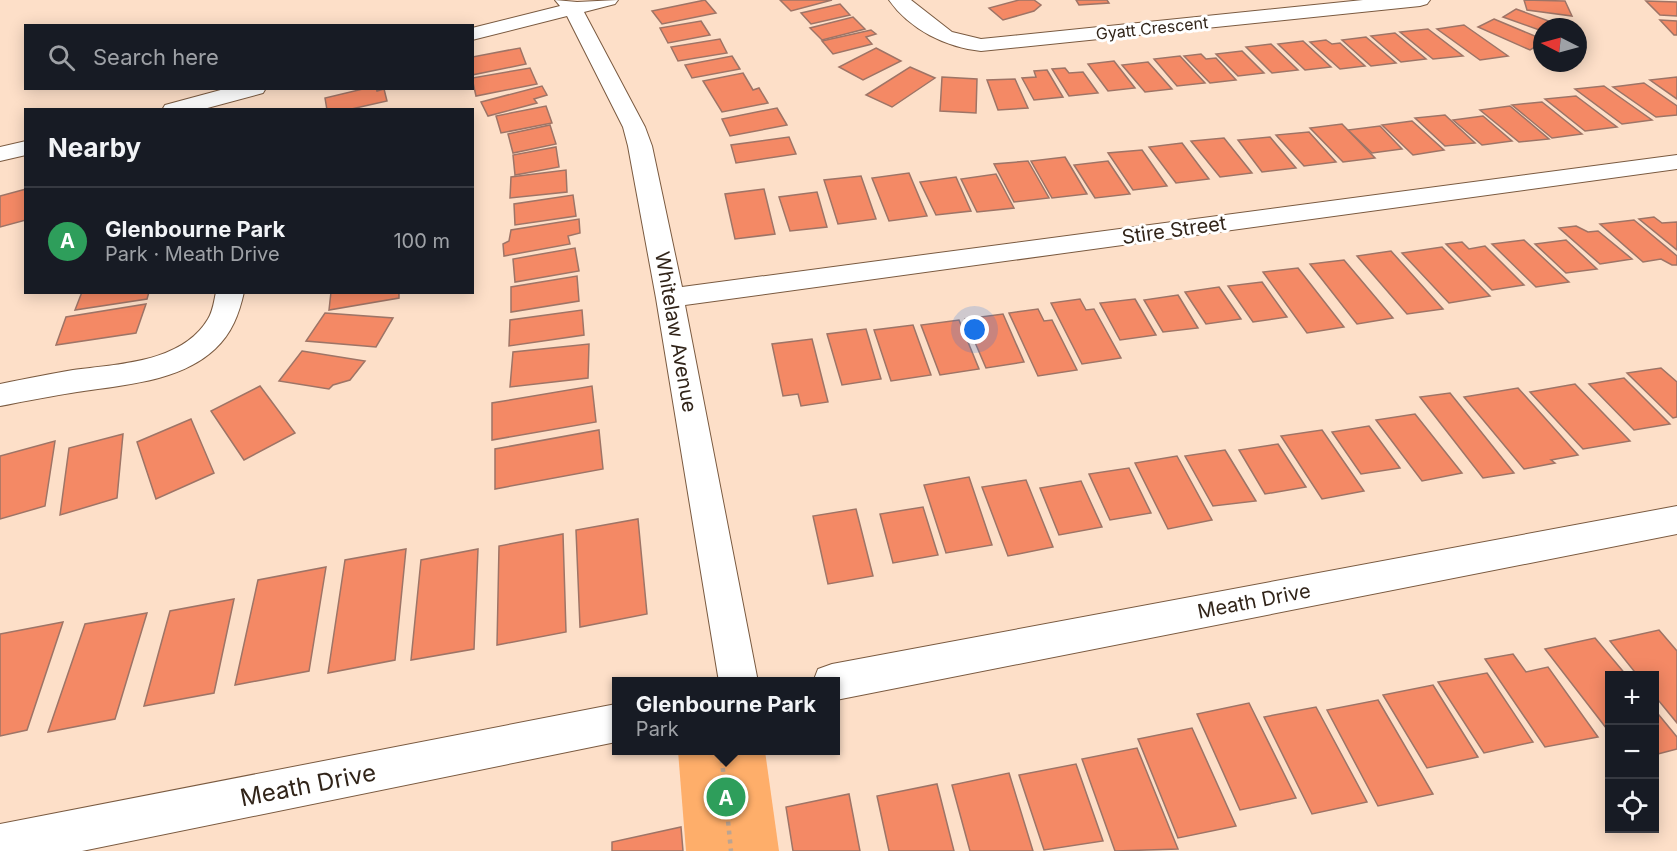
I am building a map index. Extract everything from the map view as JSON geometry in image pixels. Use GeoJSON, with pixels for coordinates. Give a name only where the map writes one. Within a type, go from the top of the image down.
{"type":"FeatureCollection","features":[{"type":"Feature","properties":{"kind":"street"},"geometry":{"type":"LineString","coordinates":[[474,33],[569,5],[608,0]]}},
{"type":"Feature","properties":{"kind":"street","name":"Gyatt Crescent"},"geometry":{"type":"LineString","coordinates":[[899,0],[940,35],[956,42],[981,45],[1420,0]]}},
{"type":"Feature","properties":{"kind":"street","name":"Whitelaw Avenue"},"geometry":{"type":"LineString","coordinates":[[569,5],[634,127],[640,146],[670,298],[738,677]]}},
{"type":"Feature","properties":{"kind":"street"},"geometry":{"type":"LineString","coordinates":[[184,108],[248,96]]}},
{"type":"Feature","properties":{"kind":"street"},"geometry":{"type":"LineString","coordinates":[[0,154],[24,148]]}},
{"type":"Feature","properties":{"kind":"street","name":"Stire Street"},"geometry":{"type":"LineString","coordinates":[[670,298],[1677,162]]}},
{"type":"Feature","properties":{"kind":"street"},"geometry":{"type":"LineString","coordinates":[[0,395],[128,373],[181,358],[195,349],[217,328],[223,318],[229,294]]}},
{"type":"Feature","properties":{"kind":"street","name":"Meath Drive"},"geometry":{"type":"LineString","coordinates":[[840,679],[1677,520]]}},
{"type":"Feature","properties":{"kind":"street","name":"Meath Drive"},"geometry":{"type":"LineString","coordinates":[[0,846],[612,724]]}},
{"type":"Feature","properties":{"kind":"path"},"geometry":{"type":"LineString","coordinates":[[721,755],[731,851]]}},
{"type":"Feature","properties":{"kind":"shaded area"},"geometry":{"type":"Polygon","coordinates":[[[678,755],[766,755],[779,851],[686,851],[678,755]]]}},
{"type":"Feature","properties":{"kind":"building"},"geometry":{"type":"Polygon","coordinates":[[[705,0],[716,13],[662,24],[652,11],[705,0]]]}},
{"type":"Feature","properties":{"kind":"building"},"geometry":{"type":"Polygon","coordinates":[[[780,0],[832,0],[791,11],[780,0]]]}},
{"type":"Feature","properties":{"kind":"building"},"geometry":{"type":"Polygon","coordinates":[[[1019,0],[1034,0],[1041,5],[1034,11],[1003,20],[989,8],[1019,0]]]}},
{"type":"Feature","properties":{"kind":"building"},"geometry":{"type":"Polygon","coordinates":[[[1076,0],[1107,0],[1109,3],[1079,5],[1076,0]]]}},
{"type":"Feature","properties":{"kind":"building"},"geometry":{"type":"Polygon","coordinates":[[[1524,0],[1565,1],[1572,16],[1527,10],[1524,0]]]}},
{"type":"Feature","properties":{"kind":"building"},"geometry":{"type":"Polygon","coordinates":[[[1646,1],[1677,2],[1677,16],[1660,15],[1646,1]]]}},
{"type":"Feature","properties":{"kind":"building"},"geometry":{"type":"Polygon","coordinates":[[[840,4],[850,15],[811,24],[801,13],[840,4]]]}},
{"type":"Feature","properties":{"kind":"building"},"geometry":{"type":"Polygon","coordinates":[[[1516,9],[1540,18],[1533,18],[1533,28],[1503,17],[1516,9]]]}},
{"type":"Feature","properties":{"kind":"building"},"geometry":{"type":"Polygon","coordinates":[[[853,17],[865,29],[822,40],[810,28],[853,17]]]}},
{"type":"Feature","properties":{"kind":"building"},"geometry":{"type":"Polygon","coordinates":[[[1494,19],[1533,35],[1533,48],[1530,50],[1478,27],[1494,19]]]}},
{"type":"Feature","properties":{"kind":"building"},"geometry":{"type":"Polygon","coordinates":[[[1660,20],[1677,21],[1677,35],[1674,35],[1660,20]]]}},
{"type":"Feature","properties":{"kind":"building"},"geometry":{"type":"Polygon","coordinates":[[[701,21],[710,35],[668,43],[660,28],[701,21]]]}},
{"type":"Feature","properties":{"kind":"building"},"geometry":{"type":"Polygon","coordinates":[[[1464,25],[1508,56],[1480,60],[1437,29],[1464,25]]]}},
{"type":"Feature","properties":{"kind":"building"},"geometry":{"type":"Polygon","coordinates":[[[1428,29],[1463,56],[1433,59],[1400,32],[1428,29]]]}},
{"type":"Feature","properties":{"kind":"building"},"geometry":{"type":"Polygon","coordinates":[[[871,30],[876,34],[866,37],[872,44],[833,54],[822,41],[871,30]]]}},
{"type":"Feature","properties":{"kind":"building"},"geometry":{"type":"Polygon","coordinates":[[[1395,33],[1426,59],[1401,62],[1371,36],[1395,33]]]}},
{"type":"Feature","properties":{"kind":"building"},"geometry":{"type":"Polygon","coordinates":[[[1366,37],[1396,63],[1371,66],[1342,40],[1366,37]]]}},
{"type":"Feature","properties":{"kind":"building"},"geometry":{"type":"Polygon","coordinates":[[[720,39],[727,53],[678,61],[671,47],[720,39]]]}},
{"type":"Feature","properties":{"kind":"building"},"geometry":{"type":"Polygon","coordinates":[[[1326,40],[1332,44],[1340,43],[1365,66],[1340,69],[1310,42],[1326,40]]]}},
{"type":"Feature","properties":{"kind":"building"},"geometry":{"type":"Polygon","coordinates":[[[1303,41],[1331,67],[1305,70],[1278,44],[1303,41]]]}},
{"type":"Feature","properties":{"kind":"building"},"geometry":{"type":"Polygon","coordinates":[[[1271,44],[1298,70],[1272,73],[1246,47],[1271,44]]]}},
{"type":"Feature","properties":{"kind":"building"},"geometry":{"type":"Polygon","coordinates":[[[520,48],[526,64],[474,75],[474,57],[520,48]]]}},
{"type":"Feature","properties":{"kind":"building"},"geometry":{"type":"Polygon","coordinates":[[[876,48],[901,61],[863,80],[839,67],[876,48]]]}},
{"type":"Feature","properties":{"kind":"building"},"geometry":{"type":"Polygon","coordinates":[[[1242,51],[1264,73],[1238,76],[1216,54],[1242,51]]]}},
{"type":"Feature","properties":{"kind":"building"},"geometry":{"type":"Polygon","coordinates":[[[1201,54],[1206,59],[1216,58],[1236,80],[1210,83],[1184,56],[1201,54]]]}},
{"type":"Feature","properties":{"kind":"building"},"geometry":{"type":"Polygon","coordinates":[[[732,56],[740,69],[692,78],[685,65],[732,56]]]}},
{"type":"Feature","properties":{"kind":"building"},"geometry":{"type":"Polygon","coordinates":[[[1180,56],[1205,83],[1177,86],[1154,59],[1180,56]]]}},
{"type":"Feature","properties":{"kind":"building"},"geometry":{"type":"Polygon","coordinates":[[[1114,61],[1135,88],[1108,91],[1088,64],[1114,61]]]}},
{"type":"Feature","properties":{"kind":"building"},"geometry":{"type":"Polygon","coordinates":[[[1148,62],[1172,89],[1145,92],[1122,65],[1148,62]]]}},
{"type":"Feature","properties":{"kind":"building"},"geometry":{"type":"Polygon","coordinates":[[[910,67],[935,78],[892,107],[866,95],[910,67]]]}},
{"type":"Feature","properties":{"kind":"building"},"geometry":{"type":"Polygon","coordinates":[[[530,68],[537,84],[476,96],[474,78],[530,68]]]}},
{"type":"Feature","properties":{"kind":"building"},"geometry":{"type":"Polygon","coordinates":[[[1065,68],[1069,73],[1083,72],[1098,93],[1069,96],[1052,69],[1065,68]]]}},
{"type":"Feature","properties":{"kind":"building"},"geometry":{"type":"Polygon","coordinates":[[[1047,70],[1063,97],[1034,100],[1022,78],[1036,77],[1034,71],[1047,70]]]}},
{"type":"Feature","properties":{"kind":"building"},"geometry":{"type":"Polygon","coordinates":[[[743,73],[753,90],[759,88],[768,103],[722,112],[703,81],[743,73]]]}},
{"type":"Feature","properties":{"kind":"building"},"geometry":{"type":"Polygon","coordinates":[[[942,77],[977,79],[976,113],[940,111],[942,77]]]}},
{"type":"Feature","properties":{"kind":"building"},"geometry":{"type":"Polygon","coordinates":[[[1677,77],[1677,99],[1650,80],[1677,77]]]}},
{"type":"Feature","properties":{"kind":"building"},"geometry":{"type":"Polygon","coordinates":[[[1015,79],[1028,108],[998,110],[987,80],[1015,79]]]}},
{"type":"Feature","properties":{"kind":"building"},"geometry":{"type":"Polygon","coordinates":[[[1644,83],[1677,106],[1677,115],[1656,117],[1613,87],[1644,83]]]}},
{"type":"Feature","properties":{"kind":"building"},"geometry":{"type":"Polygon","coordinates":[[[542,86],[547,95],[534,99],[537,103],[488,116],[481,102],[542,86]]]}},
{"type":"Feature","properties":{"kind":"building"},"geometry":{"type":"Polygon","coordinates":[[[1604,86],[1652,120],[1622,124],[1575,89],[1604,86]]]}},
{"type":"Feature","properties":{"kind":"building"},"geometry":{"type":"Polygon","coordinates":[[[359,90],[384,90],[387,101],[356,108],[327,108],[325,98],[359,90]]]}},
{"type":"Feature","properties":{"kind":"building"},"geometry":{"type":"Polygon","coordinates":[[[1576,96],[1617,127],[1585,131],[1545,99],[1576,96]]]}},
{"type":"Feature","properties":{"kind":"building"},"geometry":{"type":"Polygon","coordinates":[[[1542,102],[1582,134],[1552,138],[1512,105],[1542,102]]]}},
{"type":"Feature","properties":{"kind":"building"},"geometry":{"type":"Polygon","coordinates":[[[546,106],[552,123],[501,133],[496,116],[546,106]]]}},
{"type":"Feature","properties":{"kind":"building"},"geometry":{"type":"Polygon","coordinates":[[[1510,106],[1549,139],[1519,142],[1480,110],[1510,106]]]}},
{"type":"Feature","properties":{"kind":"building"},"geometry":{"type":"Polygon","coordinates":[[[777,108],[787,125],[730,136],[722,119],[777,108]]]}},
{"type":"Feature","properties":{"kind":"building"},"geometry":{"type":"Polygon","coordinates":[[[1445,115],[1475,143],[1445,146],[1415,118],[1445,115]]]}},
{"type":"Feature","properties":{"kind":"building"},"geometry":{"type":"Polygon","coordinates":[[[1483,116],[1512,141],[1482,145],[1453,120],[1483,116]]]}},
{"type":"Feature","properties":{"kind":"building"},"geometry":{"type":"Polygon","coordinates":[[[1412,121],[1444,150],[1413,155],[1382,125],[1412,121]]]}},
{"type":"Feature","properties":{"kind":"building"},"geometry":{"type":"Polygon","coordinates":[[[1342,124],[1375,158],[1343,162],[1310,128],[1342,124]]]}},
{"type":"Feature","properties":{"kind":"building"},"geometry":{"type":"Polygon","coordinates":[[[550,125],[556,144],[513,153],[508,134],[550,125]]]}},
{"type":"Feature","properties":{"kind":"building"},"geometry":{"type":"Polygon","coordinates":[[[1380,126],[1402,149],[1372,153],[1348,130],[1380,126]]]}},
{"type":"Feature","properties":{"kind":"building"},"geometry":{"type":"Polygon","coordinates":[[[1309,132],[1336,162],[1304,166],[1276,135],[1309,132]]]}},
{"type":"Feature","properties":{"kind":"building"},"geometry":{"type":"Polygon","coordinates":[[[789,137],[796,154],[736,163],[731,145],[789,137]]]}},
{"type":"Feature","properties":{"kind":"building"},"geometry":{"type":"Polygon","coordinates":[[[1270,137],[1296,168],[1262,172],[1238,140],[1270,137]]]}},
{"type":"Feature","properties":{"kind":"building"},"geometry":{"type":"Polygon","coordinates":[[[1224,138],[1252,173],[1220,177],[1191,141],[1224,138]]]}},
{"type":"Feature","properties":{"kind":"building"},"geometry":{"type":"Polygon","coordinates":[[[1182,143],[1209,179],[1176,183],[1149,147],[1182,143]]]}},
{"type":"Feature","properties":{"kind":"building"},"geometry":{"type":"Polygon","coordinates":[[[556,147],[559,167],[515,175],[513,155],[556,147]]]}},
{"type":"Feature","properties":{"kind":"building"},"geometry":{"type":"Polygon","coordinates":[[[1142,150],[1167,186],[1133,190],[1108,153],[1142,150]]]}},
{"type":"Feature","properties":{"kind":"building"},"geometry":{"type":"Polygon","coordinates":[[[1065,157],[1087,194],[1052,198],[1031,161],[1065,157]]]}},
{"type":"Feature","properties":{"kind":"building"},"geometry":{"type":"Polygon","coordinates":[[[1028,161],[1049,198],[1014,202],[994,164],[1028,161]]]}},
{"type":"Feature","properties":{"kind":"building"},"geometry":{"type":"Polygon","coordinates":[[[1108,161],[1130,194],[1095,198],[1074,165],[1108,161]]]}},
{"type":"Feature","properties":{"kind":"building"},"geometry":{"type":"Polygon","coordinates":[[[566,170],[567,192],[510,198],[511,177],[566,170]]]}},
{"type":"Feature","properties":{"kind":"building"},"geometry":{"type":"Polygon","coordinates":[[[909,173],[927,216],[889,221],[872,178],[909,173]]]}},
{"type":"Feature","properties":{"kind":"building"},"geometry":{"type":"Polygon","coordinates":[[[996,174],[1014,208],[977,212],[961,179],[996,174]]]}},
{"type":"Feature","properties":{"kind":"building"},"geometry":{"type":"Polygon","coordinates":[[[861,176],[876,219],[838,224],[824,180],[861,176]]]}},
{"type":"Feature","properties":{"kind":"building"},"geometry":{"type":"Polygon","coordinates":[[[956,177],[971,211],[936,215],[920,182],[956,177]]]}},
{"type":"Feature","properties":{"kind":"building"},"geometry":{"type":"Polygon","coordinates":[[[764,189],[775,234],[735,239],[725,194],[764,189]]]}},
{"type":"Feature","properties":{"kind":"building"},"geometry":{"type":"Polygon","coordinates":[[[24,190],[24,221],[0,227],[0,196],[24,190]]]}},
{"type":"Feature","properties":{"kind":"building"},"geometry":{"type":"Polygon","coordinates":[[[817,192],[827,227],[790,231],[779,197],[817,192]]]}},
{"type":"Feature","properties":{"kind":"building"},"geometry":{"type":"Polygon","coordinates":[[[573,195],[576,216],[515,225],[514,204],[573,195]]]}},
{"type":"Feature","properties":{"kind":"building"},"geometry":{"type":"Polygon","coordinates":[[[1654,217],[1662,223],[1677,222],[1677,250],[1639,219],[1654,217]]]}},
{"type":"Feature","properties":{"kind":"building"},"geometry":{"type":"Polygon","coordinates":[[[579,219],[580,233],[568,236],[570,244],[504,256],[503,244],[509,241],[511,230],[579,219]]]}},
{"type":"Feature","properties":{"kind":"building"},"geometry":{"type":"Polygon","coordinates":[[[1634,220],[1677,256],[1677,265],[1661,259],[1643,262],[1600,224],[1634,220]]]}},
{"type":"Feature","properties":{"kind":"building"},"geometry":{"type":"Polygon","coordinates":[[[1576,226],[1588,232],[1598,231],[1632,259],[1600,264],[1559,228],[1576,226]]]}},
{"type":"Feature","properties":{"kind":"building"},"geometry":{"type":"Polygon","coordinates":[[[1524,240],[1569,282],[1536,287],[1492,244],[1524,240]]]}},
{"type":"Feature","properties":{"kind":"building"},"geometry":{"type":"Polygon","coordinates":[[[1566,240],[1597,269],[1566,273],[1535,244],[1566,240]]]}},
{"type":"Feature","properties":{"kind":"building"},"geometry":{"type":"Polygon","coordinates":[[[1462,242],[1469,249],[1485,246],[1524,285],[1492,290],[1446,244],[1462,242]]]}},
{"type":"Feature","properties":{"kind":"building"},"geometry":{"type":"Polygon","coordinates":[[[1442,247],[1490,296],[1449,303],[1402,253],[1442,247]]]}},
{"type":"Feature","properties":{"kind":"building"},"geometry":{"type":"Polygon","coordinates":[[[575,248],[579,271],[515,282],[513,259],[575,248]]]}},
{"type":"Feature","properties":{"kind":"building"},"geometry":{"type":"Polygon","coordinates":[[[1391,251],[1443,309],[1407,314],[1357,256],[1391,251]]]}},
{"type":"Feature","properties":{"kind":"building"},"geometry":{"type":"Polygon","coordinates":[[[1344,260],[1393,318],[1357,324],[1310,264],[1344,260]]]}},
{"type":"Feature","properties":{"kind":"building"},"geometry":{"type":"Polygon","coordinates":[[[1298,268],[1344,327],[1307,333],[1263,272],[1298,268]]]}},
{"type":"Feature","properties":{"kind":"building"},"geometry":{"type":"Polygon","coordinates":[[[577,276],[579,301],[511,312],[511,287],[577,276]]]}},
{"type":"Feature","properties":{"kind":"building"},"geometry":{"type":"Polygon","coordinates":[[[1262,282],[1287,317],[1253,322],[1228,286],[1262,282]]]}},
{"type":"Feature","properties":{"kind":"building"},"geometry":{"type":"Polygon","coordinates":[[[1219,287],[1241,319],[1206,324],[1185,292],[1219,287]]]}},
{"type":"Feature","properties":{"kind":"building"},"geometry":{"type":"Polygon","coordinates":[[[81,294],[148,294],[147,299],[75,310],[81,294]]]}},
{"type":"Feature","properties":{"kind":"building"},"geometry":{"type":"Polygon","coordinates":[[[331,294],[399,294],[399,298],[329,310],[331,294]]]}},
{"type":"Feature","properties":{"kind":"building"},"geometry":{"type":"Polygon","coordinates":[[[1178,295],[1198,328],[1163,332],[1144,300],[1178,295]]]}},
{"type":"Feature","properties":{"kind":"building"},"geometry":{"type":"Polygon","coordinates":[[[1080,299],[1086,310],[1094,309],[1121,358],[1082,364],[1051,303],[1080,299]]]}},
{"type":"Feature","properties":{"kind":"building"},"geometry":{"type":"Polygon","coordinates":[[[1135,299],[1156,335],[1120,340],[1100,303],[1135,299]]]}},
{"type":"Feature","properties":{"kind":"building"},"geometry":{"type":"Polygon","coordinates":[[[146,304],[136,333],[56,345],[66,317],[146,304]]]}},
{"type":"Feature","properties":{"kind":"building"},"geometry":{"type":"Polygon","coordinates":[[[1038,309],[1044,321],[1052,320],[1077,370],[1038,376],[1009,313],[1038,309]]]}},
{"type":"Feature","properties":{"kind":"building"},"geometry":{"type":"Polygon","coordinates":[[[582,310],[584,335],[509,346],[510,320],[582,310]]]}},
{"type":"Feature","properties":{"kind":"building"},"geometry":{"type":"Polygon","coordinates":[[[325,313],[393,318],[376,347],[306,341],[325,313]]]}},
{"type":"Feature","properties":{"kind":"building"},"geometry":{"type":"Polygon","coordinates":[[[1003,314],[1024,362],[986,368],[965,319],[1003,314]]]}},
{"type":"Feature","properties":{"kind":"building"},"geometry":{"type":"Polygon","coordinates":[[[959,320],[979,369],[940,375],[921,325],[959,320]]]}},
{"type":"Feature","properties":{"kind":"building"},"geometry":{"type":"Polygon","coordinates":[[[913,325],[931,375],[891,381],[874,330],[913,325]]]}},
{"type":"Feature","properties":{"kind":"building"},"geometry":{"type":"Polygon","coordinates":[[[866,329],[881,379],[842,385],[827,334],[866,329]]]}},
{"type":"Feature","properties":{"kind":"building"},"geometry":{"type":"Polygon","coordinates":[[[812,339],[828,402],[801,406],[798,394],[783,396],[772,344],[812,339]]]}},
{"type":"Feature","properties":{"kind":"building"},"geometry":{"type":"Polygon","coordinates":[[[589,344],[588,378],[510,387],[513,352],[589,344]]]}},
{"type":"Feature","properties":{"kind":"building"},"geometry":{"type":"Polygon","coordinates":[[[302,351],[365,361],[350,380],[333,385],[329,389],[279,381],[302,351]]]}},
{"type":"Feature","properties":{"kind":"building"},"geometry":{"type":"Polygon","coordinates":[[[1661,368],[1677,382],[1677,417],[1673,418],[1627,373],[1661,368]]]}},
{"type":"Feature","properties":{"kind":"building"},"geometry":{"type":"Polygon","coordinates":[[[1624,378],[1670,424],[1634,430],[1589,384],[1624,378]]]}},
{"type":"Feature","properties":{"kind":"building"},"geometry":{"type":"Polygon","coordinates":[[[1575,384],[1630,441],[1583,449],[1530,392],[1575,384]]]}},
{"type":"Feature","properties":{"kind":"building"},"geometry":{"type":"Polygon","coordinates":[[[260,386],[295,433],[244,460],[211,411],[260,386]]]}},
{"type":"Feature","properties":{"kind":"building"},"geometry":{"type":"Polygon","coordinates":[[[592,386],[596,422],[492,440],[492,403],[592,386]]]}},
{"type":"Feature","properties":{"kind":"building"},"geometry":{"type":"Polygon","coordinates":[[[1518,388],[1578,455],[1551,460],[1555,463],[1524,469],[1464,397],[1518,388]]]}},
{"type":"Feature","properties":{"kind":"building"},"geometry":{"type":"Polygon","coordinates":[[[1450,393],[1514,473],[1483,478],[1420,397],[1450,393]]]}},
{"type":"Feature","properties":{"kind":"building"},"geometry":{"type":"Polygon","coordinates":[[[1415,414],[1462,473],[1422,481],[1376,420],[1415,414]]]}},
{"type":"Feature","properties":{"kind":"building"},"geometry":{"type":"Polygon","coordinates":[[[191,419],[214,473],[156,499],[137,442],[191,419]]]}},
{"type":"Feature","properties":{"kind":"building"},"geometry":{"type":"Polygon","coordinates":[[[1369,426],[1400,468],[1361,474],[1332,432],[1369,426]]]}},
{"type":"Feature","properties":{"kind":"building"},"geometry":{"type":"Polygon","coordinates":[[[599,430],[603,469],[495,489],[495,449],[599,430]]]}},
{"type":"Feature","properties":{"kind":"building"},"geometry":{"type":"Polygon","coordinates":[[[1322,430],[1364,491],[1322,499],[1281,436],[1322,430]]]}},
{"type":"Feature","properties":{"kind":"building"},"geometry":{"type":"Polygon","coordinates":[[[123,434],[117,498],[60,515],[69,448],[123,434]]]}},
{"type":"Feature","properties":{"kind":"building"},"geometry":{"type":"Polygon","coordinates":[[[55,441],[45,506],[0,519],[0,456],[55,441]]]}},
{"type":"Feature","properties":{"kind":"building"},"geometry":{"type":"Polygon","coordinates":[[[1278,444],[1306,487],[1265,494],[1239,450],[1278,444]]]}},
{"type":"Feature","properties":{"kind":"building"},"geometry":{"type":"Polygon","coordinates":[[[1225,450],[1256,501],[1213,506],[1185,456],[1225,450]]]}},
{"type":"Feature","properties":{"kind":"building"},"geometry":{"type":"Polygon","coordinates":[[[1177,456],[1212,520],[1168,529],[1135,463],[1177,456]]]}},
{"type":"Feature","properties":{"kind":"building"},"geometry":{"type":"Polygon","coordinates":[[[1129,468],[1151,513],[1110,520],[1089,474],[1129,468]]]}},
{"type":"Feature","properties":{"kind":"building"},"geometry":{"type":"Polygon","coordinates":[[[969,477],[992,545],[946,553],[924,485],[969,477]]]}},
{"type":"Feature","properties":{"kind":"building"},"geometry":{"type":"Polygon","coordinates":[[[1026,480],[1053,547],[1008,556],[982,487],[1026,480]]]}},
{"type":"Feature","properties":{"kind":"building"},"geometry":{"type":"Polygon","coordinates":[[[1081,481],[1102,527],[1059,535],[1040,488],[1081,481]]]}},
{"type":"Feature","properties":{"kind":"building"},"geometry":{"type":"Polygon","coordinates":[[[923,507],[938,555],[893,563],[880,514],[923,507]]]}},
{"type":"Feature","properties":{"kind":"building"},"geometry":{"type":"Polygon","coordinates":[[[856,509],[873,576],[828,584],[813,516],[856,509]]]}},
{"type":"Feature","properties":{"kind":"building"},"geometry":{"type":"Polygon","coordinates":[[[638,519],[647,614],[580,627],[576,530],[638,519]]]}},
{"type":"Feature","properties":{"kind":"building"},"geometry":{"type":"Polygon","coordinates":[[[563,534],[566,632],[497,645],[499,546],[563,534]]]}},
{"type":"Feature","properties":{"kind":"building"},"geometry":{"type":"Polygon","coordinates":[[[406,549],[395,660],[328,673],[345,560],[406,549]]]}},
{"type":"Feature","properties":{"kind":"building"},"geometry":{"type":"Polygon","coordinates":[[[478,549],[474,649],[411,660],[421,560],[478,549]]]}},
{"type":"Feature","properties":{"kind":"building"},"geometry":{"type":"Polygon","coordinates":[[[326,567],[309,671],[235,685],[258,580],[326,567]]]}},
{"type":"Feature","properties":{"kind":"building"},"geometry":{"type":"Polygon","coordinates":[[[234,599],[214,693],[144,706],[170,611],[234,599]]]}},
{"type":"Feature","properties":{"kind":"building"},"geometry":{"type":"Polygon","coordinates":[[[147,613],[115,719],[48,732],[85,624],[147,613]]]}},
{"type":"Feature","properties":{"kind":"building"},"geometry":{"type":"Polygon","coordinates":[[[63,622],[27,730],[0,736],[0,634],[63,622]]]}},
{"type":"Feature","properties":{"kind":"building"},"geometry":{"type":"Polygon","coordinates":[[[1659,630],[1677,651],[1677,723],[1659,701],[1659,671],[1634,671],[1610,641],[1659,630]]]}},
{"type":"Feature","properties":{"kind":"building"},"geometry":{"type":"Polygon","coordinates":[[[1595,638],[1623,671],[1605,671],[1605,727],[1545,649],[1595,638]]]}},
{"type":"Feature","properties":{"kind":"building"},"geometry":{"type":"Polygon","coordinates":[[[1513,654],[1526,672],[1548,667],[1598,737],[1545,747],[1485,659],[1513,654]]]}},
{"type":"Feature","properties":{"kind":"building"},"geometry":{"type":"Polygon","coordinates":[[[1487,673],[1533,742],[1484,753],[1438,682],[1487,673]]]}},
{"type":"Feature","properties":{"kind":"building"},"geometry":{"type":"Polygon","coordinates":[[[1433,685],[1478,757],[1427,768],[1383,695],[1433,685]]]}},
{"type":"Feature","properties":{"kind":"building"},"geometry":{"type":"Polygon","coordinates":[[[1378,700],[1433,794],[1378,806],[1327,710],[1378,700]]]}},
{"type":"Feature","properties":{"kind":"building"},"geometry":{"type":"Polygon","coordinates":[[[1249,703],[1296,798],[1240,810],[1197,714],[1249,703]]]}},
{"type":"Feature","properties":{"kind":"building"},"geometry":{"type":"Polygon","coordinates":[[[1316,707],[1367,802],[1312,814],[1264,717],[1316,707]]]}},
{"type":"Feature","properties":{"kind":"building"},"geometry":{"type":"Polygon","coordinates":[[[1659,715],[1677,737],[1677,749],[1659,754],[1659,715]]]}},
{"type":"Feature","properties":{"kind":"building"},"geometry":{"type":"Polygon","coordinates":[[[1192,728],[1236,826],[1178,838],[1138,739],[1192,728]]]}},
{"type":"Feature","properties":{"kind":"building"},"geometry":{"type":"Polygon","coordinates":[[[1137,748],[1178,849],[1115,851],[1082,759],[1137,748]]]}},
{"type":"Feature","properties":{"kind":"building"},"geometry":{"type":"Polygon","coordinates":[[[1076,764],[1103,841],[1044,850],[1019,775],[1076,764]]]}},
{"type":"Feature","properties":{"kind":"building"},"geometry":{"type":"Polygon","coordinates":[[[1009,773],[1033,851],[970,851],[952,785],[1009,773]]]}},
{"type":"Feature","properties":{"kind":"building"},"geometry":{"type":"Polygon","coordinates":[[[937,784],[954,851],[889,851],[877,796],[937,784]]]}},
{"type":"Feature","properties":{"kind":"building"},"geometry":{"type":"Polygon","coordinates":[[[849,794],[860,851],[793,851],[786,807],[849,794]]]}},
{"type":"Feature","properties":{"kind":"building"},"geometry":{"type":"Polygon","coordinates":[[[681,827],[683,851],[612,851],[612,842],[681,827]]]}},
{"type":"Feature","properties":{"kind":"place","name":"Glenbourne Park"},"geometry":{"type":"Point","coordinates":[726,797]}}]}
